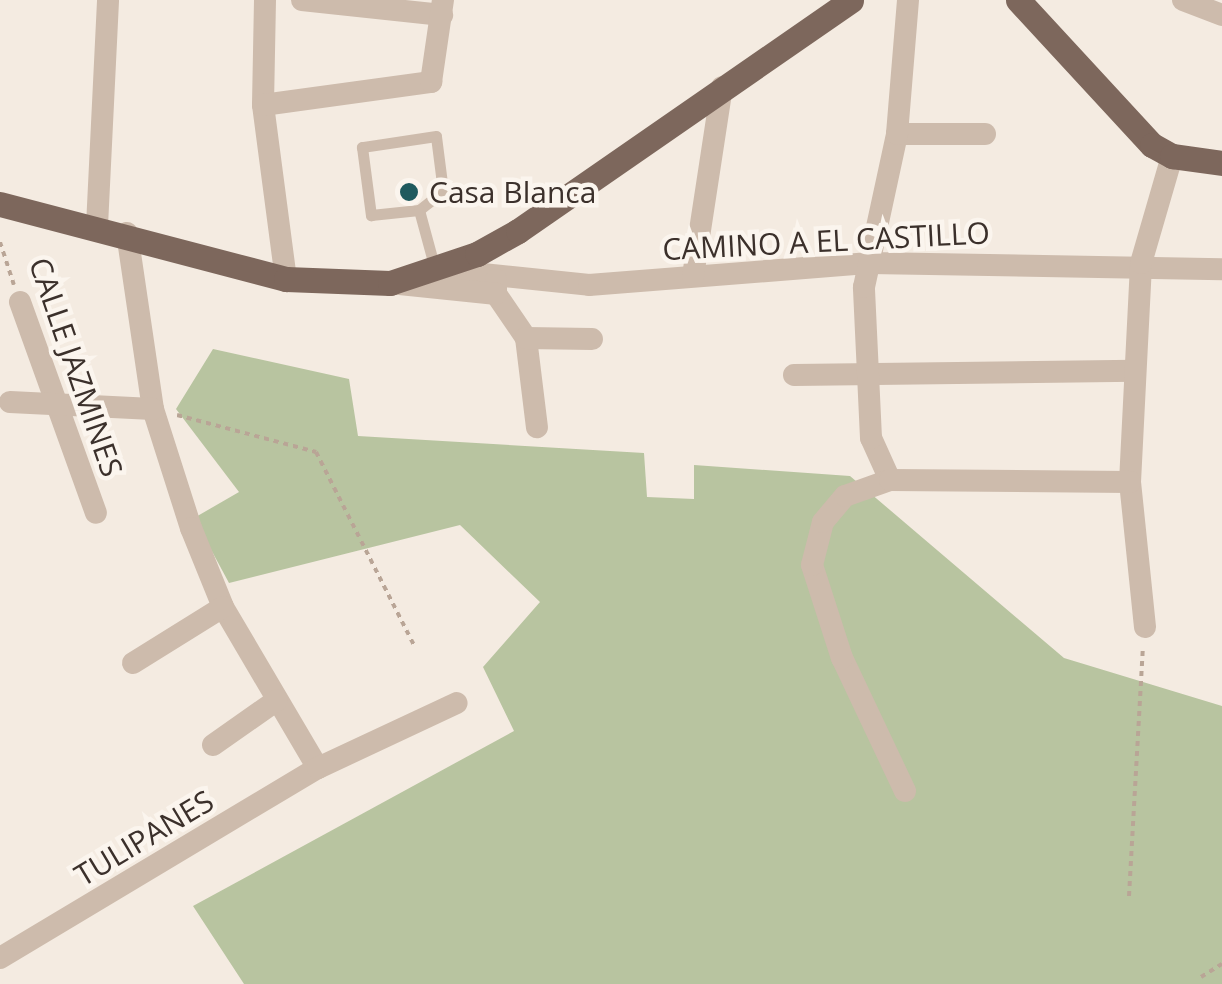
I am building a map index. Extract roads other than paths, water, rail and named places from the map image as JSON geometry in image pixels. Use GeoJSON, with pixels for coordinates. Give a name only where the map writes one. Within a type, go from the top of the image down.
{"type":"FeatureCollection","features":[{"type":"Feature","properties":{"kind":"main road"},"geometry":{"type":"LineString","coordinates":[[0,204],[127,233],[286,278],[339,286],[390,283],[434,269],[518,232],[851,0]]}},
{"type":"Feature","properties":{"kind":"main road"},"geometry":{"type":"LineString","coordinates":[[1018,0],[1129,126],[1172,156],[1222,163]]}},
{"type":"Feature","properties":{"kind":"street"},"geometry":{"type":"LineString","coordinates":[[96,226],[108,0]]}},
{"type":"Feature","properties":{"kind":"street"},"geometry":{"type":"LineString","coordinates":[[265,0],[263,104],[286,278]]}},
{"type":"Feature","properties":{"kind":"street"},"geometry":{"type":"LineString","coordinates":[[263,104],[431,82],[442,8],[302,0]]}},
{"type":"Feature","properties":{"kind":"street"},"geometry":{"type":"LineString","coordinates":[[890,480],[871,438],[864,286],[897,134],[908,0]]}},
{"type":"Feature","properties":{"kind":"street"},"geometry":{"type":"LineString","coordinates":[[1187,1],[1222,15]]}},
{"type":"Feature","properties":{"kind":"street"},"geometry":{"type":"LineString","coordinates":[[693,276],[722,87]]}},
{"type":"Feature","properties":{"kind":"street"},"geometry":{"type":"LineString","coordinates":[[897,134],[985,134]]}},
{"type":"Feature","properties":{"kind":"street"},"geometry":{"type":"LineString","coordinates":[[1144,627],[1130,482],[1140,263],[1172,156]]}},
{"type":"Feature","properties":{"kind":"street"},"geometry":{"type":"LineString","coordinates":[[127,233],[154,409],[223,606],[318,768]]}},
{"type":"Feature","properties":{"kind":"street","name":"CAMINO A EL CASTILLO"},"geometry":{"type":"LineString","coordinates":[[390,283],[588,285],[870,263],[1140,263],[1222,269]]}},
{"type":"Feature","properties":{"kind":"street","name":"CAMINO A EL CASTILLO"},"geometry":{"type":"LineString","coordinates":[[434,269],[496,287]]}},
{"type":"Feature","properties":{"kind":"street"},"geometry":{"type":"LineString","coordinates":[[496,287],[526,338],[537,427]]}},
{"type":"Feature","properties":{"kind":"street","name":"CALLE JAZMINES"},"geometry":{"type":"LineString","coordinates":[[20,302],[96,512]]}},
{"type":"Feature","properties":{"kind":"street"},"geometry":{"type":"LineString","coordinates":[[526,338],[592,339]]}},
{"type":"Feature","properties":{"kind":"street"},"geometry":{"type":"LineString","coordinates":[[794,375],[1135,371]]}},
{"type":"Feature","properties":{"kind":"street"},"geometry":{"type":"LineString","coordinates":[[10,402],[54,401],[154,409]]}},
{"type":"Feature","properties":{"kind":"street"},"geometry":{"type":"LineString","coordinates":[[904,791],[842,658],[812,565],[823,522],[844,496],[890,480],[1130,482]]}},
{"type":"Feature","properties":{"kind":"street"},"geometry":{"type":"LineString","coordinates":[[133,663],[223,606]]}},
{"type":"Feature","properties":{"kind":"street"},"geometry":{"type":"LineString","coordinates":[[213,745],[277,700]]}},
{"type":"Feature","properties":{"kind":"street","name":"TULIPANES"},"geometry":{"type":"LineString","coordinates":[[0,958],[318,768],[457,703]]}},
{"type":"Feature","properties":{"kind":"lane"},"geometry":{"type":"LineString","coordinates":[[436,136],[443,191],[419,210],[371,214],[362,147],[436,136]]}},
{"type":"Feature","properties":{"kind":"lane"},"geometry":{"type":"LineString","coordinates":[[419,210],[434,269]]}},
{"type":"Feature","properties":{"kind":"place","name":"Casa Blanca"},"geometry":{"type":"Point","coordinates":[409,192]}}]}
